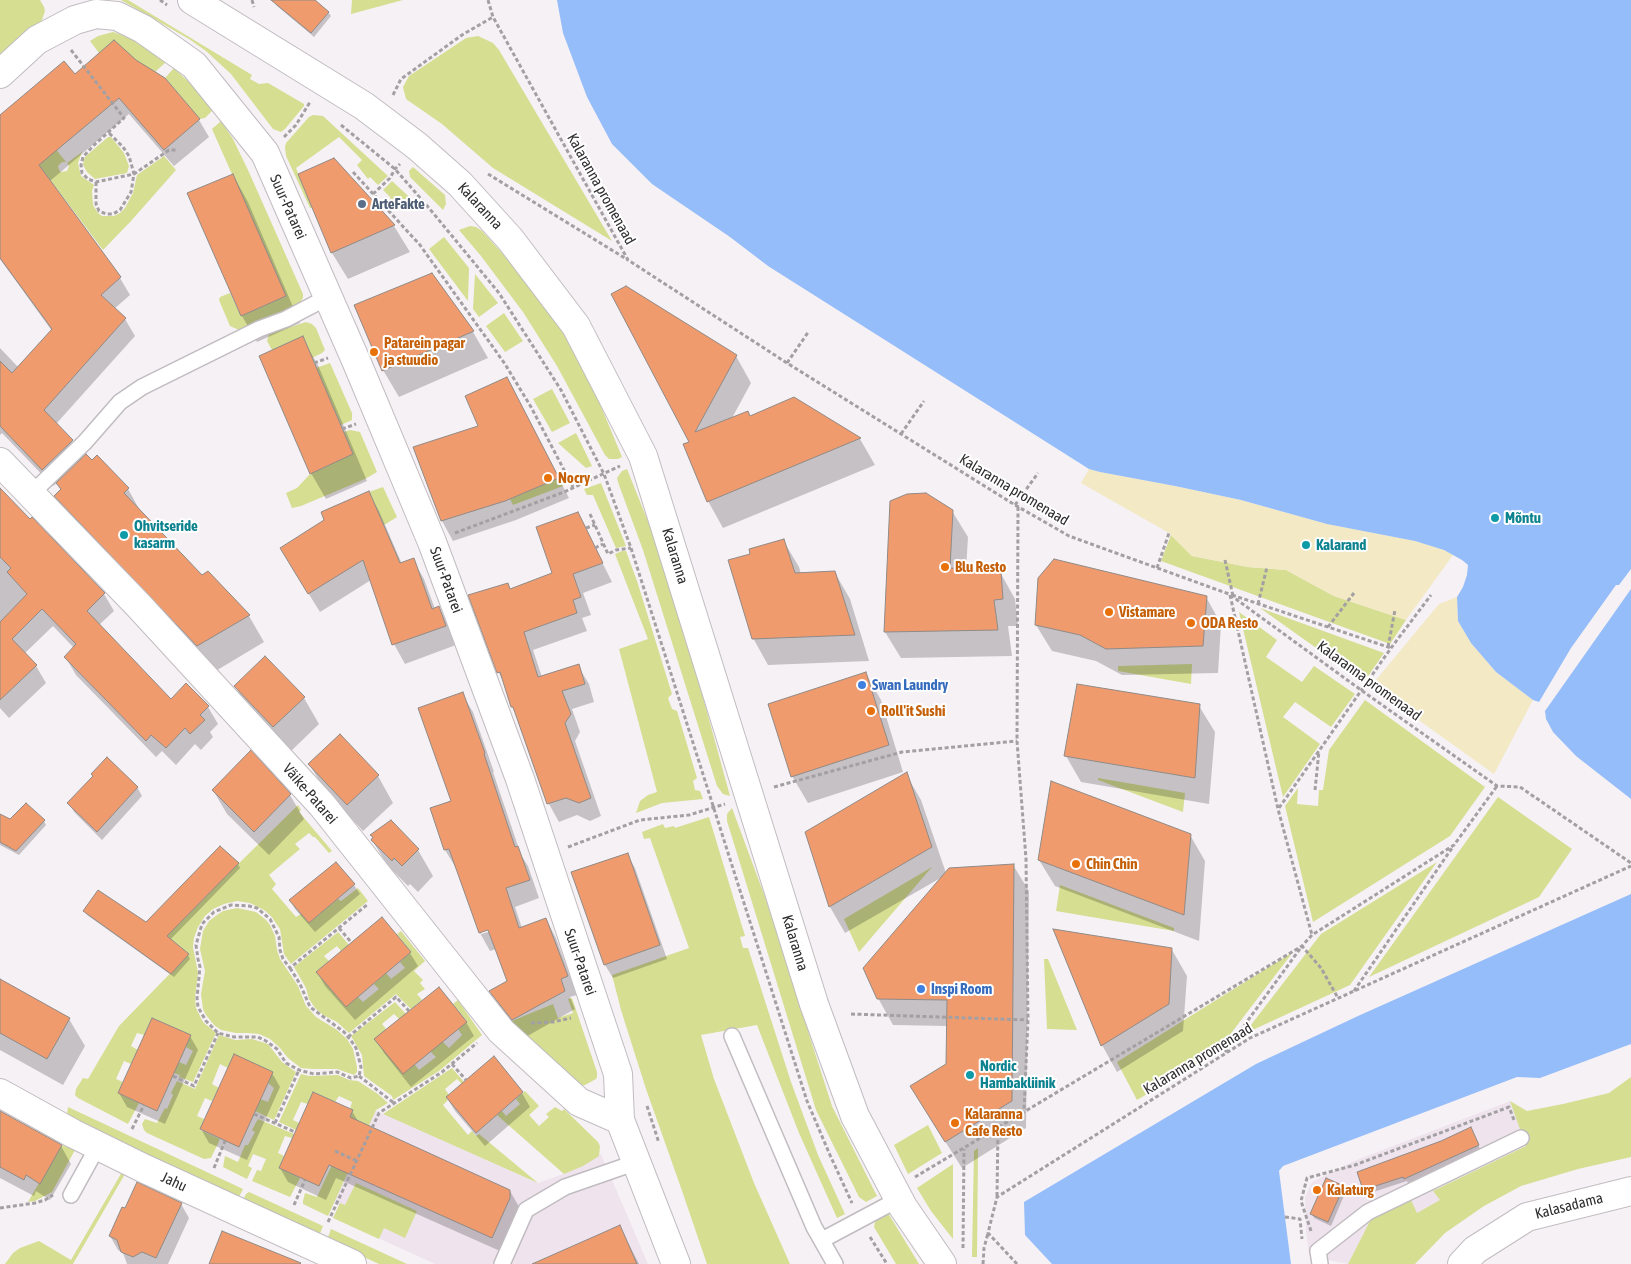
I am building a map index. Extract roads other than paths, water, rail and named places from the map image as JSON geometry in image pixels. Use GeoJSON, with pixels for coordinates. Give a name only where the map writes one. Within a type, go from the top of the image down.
{"type":"FeatureCollection","features":[{"type":"Feature","properties":{"kind":"street","name":"Kalaranna"},"geometry":{"type":"LineString","coordinates":[[180,3],[364,106],[417,146],[460,184],[510,239],[576,326],[643,456],[814,1004],[855,1116],[903,1190],[953,1259]]}},
{"type":"Feature","properties":{"kind":"street","name":"Suur-Patarei"},"geometry":{"type":"LineString","coordinates":[[0,74],[37,40],[75,20],[96,14],[117,16],[143,29],[194,65],[265,153],[357,362],[432,542],[520,779],[618,1074],[620,1120],[676,1264]]}},
{"type":"Feature","properties":{"kind":"street","name":"Väike-Patarei"},"geometry":{"type":"LineString","coordinates":[[0,462],[139,606],[322,806],[497,1026],[579,1102],[620,1120]]}},
{"type":"Feature","properties":{"kind":"street","name":"Jahu"},"geometry":{"type":"LineString","coordinates":[[0,1093],[98,1146],[345,1262]]}},
{"type":"Feature","properties":{"kind":"street","name":"Kalasadama"},"geometry":{"type":"LineString","coordinates":[[1462,1264],[1476,1250],[1528,1217],[1631,1191]]}},
{"type":"Feature","properties":{"kind":"lane"},"geometry":{"type":"LineString","coordinates":[[32,494],[85,442],[120,402],[142,387],[259,329],[286,319],[328,297]]}},
{"type":"Feature","properties":{"kind":"lane"},"geometry":{"type":"LineString","coordinates":[[732,1036],[810,1218],[835,1264]]}},
{"type":"Feature","properties":{"kind":"lane"},"geometry":{"type":"LineString","coordinates":[[1319,1257],[1368,1212],[1521,1138]]}},
{"type":"Feature","properties":{"kind":"lane"},"geometry":{"type":"LineString","coordinates":[[71,1195],[98,1146]]}},
{"type":"Feature","properties":{"kind":"lane"},"geometry":{"type":"LineString","coordinates":[[502,1264],[526,1210],[565,1187],[636,1162]]}},
{"type":"Feature","properties":{"kind":"lane"},"geometry":{"type":"LineString","coordinates":[[822,1240],[860,1220],[903,1190]]}},
{"type":"Feature","properties":{"kind":"water"},"geometry":{"type":"Polygon","coordinates":[[[557,0],[1631,0],[1631,569],[1619,585],[1616,585],[1571,648],[1539,702],[1533,700],[1496,672],[1471,643],[1458,621],[1457,597],[1463,587],[1468,565],[1444,550],[1415,541],[1327,524],[1241,500],[1089,469],[768,266],[730,237],[652,184],[612,144],[587,97],[563,33],[557,0]]]}},
{"type":"Feature","properties":{"kind":"water"},"geometry":{"type":"Polygon","coordinates":[[[1631,589],[1631,799],[1576,756],[1553,732],[1546,719],[1545,711],[1631,589]]]}},
{"type":"Feature","properties":{"kind":"water"},"geometry":{"type":"Polygon","coordinates":[[[1631,894],[1631,1044],[1540,1078],[1517,1077],[1283,1166],[1279,1171],[1291,1264],[1052,1264],[1025,1235],[1024,1202],[1256,1064],[1358,1016],[1631,894]]]}},
{"type":"Feature","properties":{"kind":"place","name":"ArteFakte"},"geometry":{"type":"Point","coordinates":[362,204]}},
{"type":"Feature","properties":{"kind":"place","name":"Patarein pagar ja stuudio"},"geometry":{"type":"Point","coordinates":[374,352]}},
{"type":"Feature","properties":{"kind":"place","name":"Nocry"},"geometry":{"type":"Point","coordinates":[548,478]}},
{"type":"Feature","properties":{"kind":"place","name":"Mõntu"},"geometry":{"type":"Point","coordinates":[1495,518]}},
{"type":"Feature","properties":{"kind":"place","name":"Ohvitseride kasarm"},"geometry":{"type":"Point","coordinates":[124,535]}},
{"type":"Feature","properties":{"kind":"place","name":"Kalarand"},"geometry":{"type":"Point","coordinates":[1306,545]}},
{"type":"Feature","properties":{"kind":"place","name":"Blu Resto"},"geometry":{"type":"Point","coordinates":[945,567]}},
{"type":"Feature","properties":{"kind":"place","name":"Vistamare"},"geometry":{"type":"Point","coordinates":[1109,612]}},
{"type":"Feature","properties":{"kind":"place","name":"ODA Resto"},"geometry":{"type":"Point","coordinates":[1191,623]}},
{"type":"Feature","properties":{"kind":"place","name":"Swan Laundry"},"geometry":{"type":"Point","coordinates":[862,685]}},
{"type":"Feature","properties":{"kind":"place","name":"Roll'it Sushi"},"geometry":{"type":"Point","coordinates":[871,711]}},
{"type":"Feature","properties":{"kind":"place","name":"Chin Chin"},"geometry":{"type":"Point","coordinates":[1076,864]}},
{"type":"Feature","properties":{"kind":"place","name":"Inspi Room"},"geometry":{"type":"Point","coordinates":[921,989]}},
{"type":"Feature","properties":{"kind":"place","name":"Nordic Hambakliinik"},"geometry":{"type":"Point","coordinates":[970,1075]}},
{"type":"Feature","properties":{"kind":"place","name":"Kalaranna Cafe Resto"},"geometry":{"type":"Point","coordinates":[955,1123]}},
{"type":"Feature","properties":{"kind":"place","name":"Kalaturg"},"geometry":{"type":"Point","coordinates":[1317,1190]}}]}
